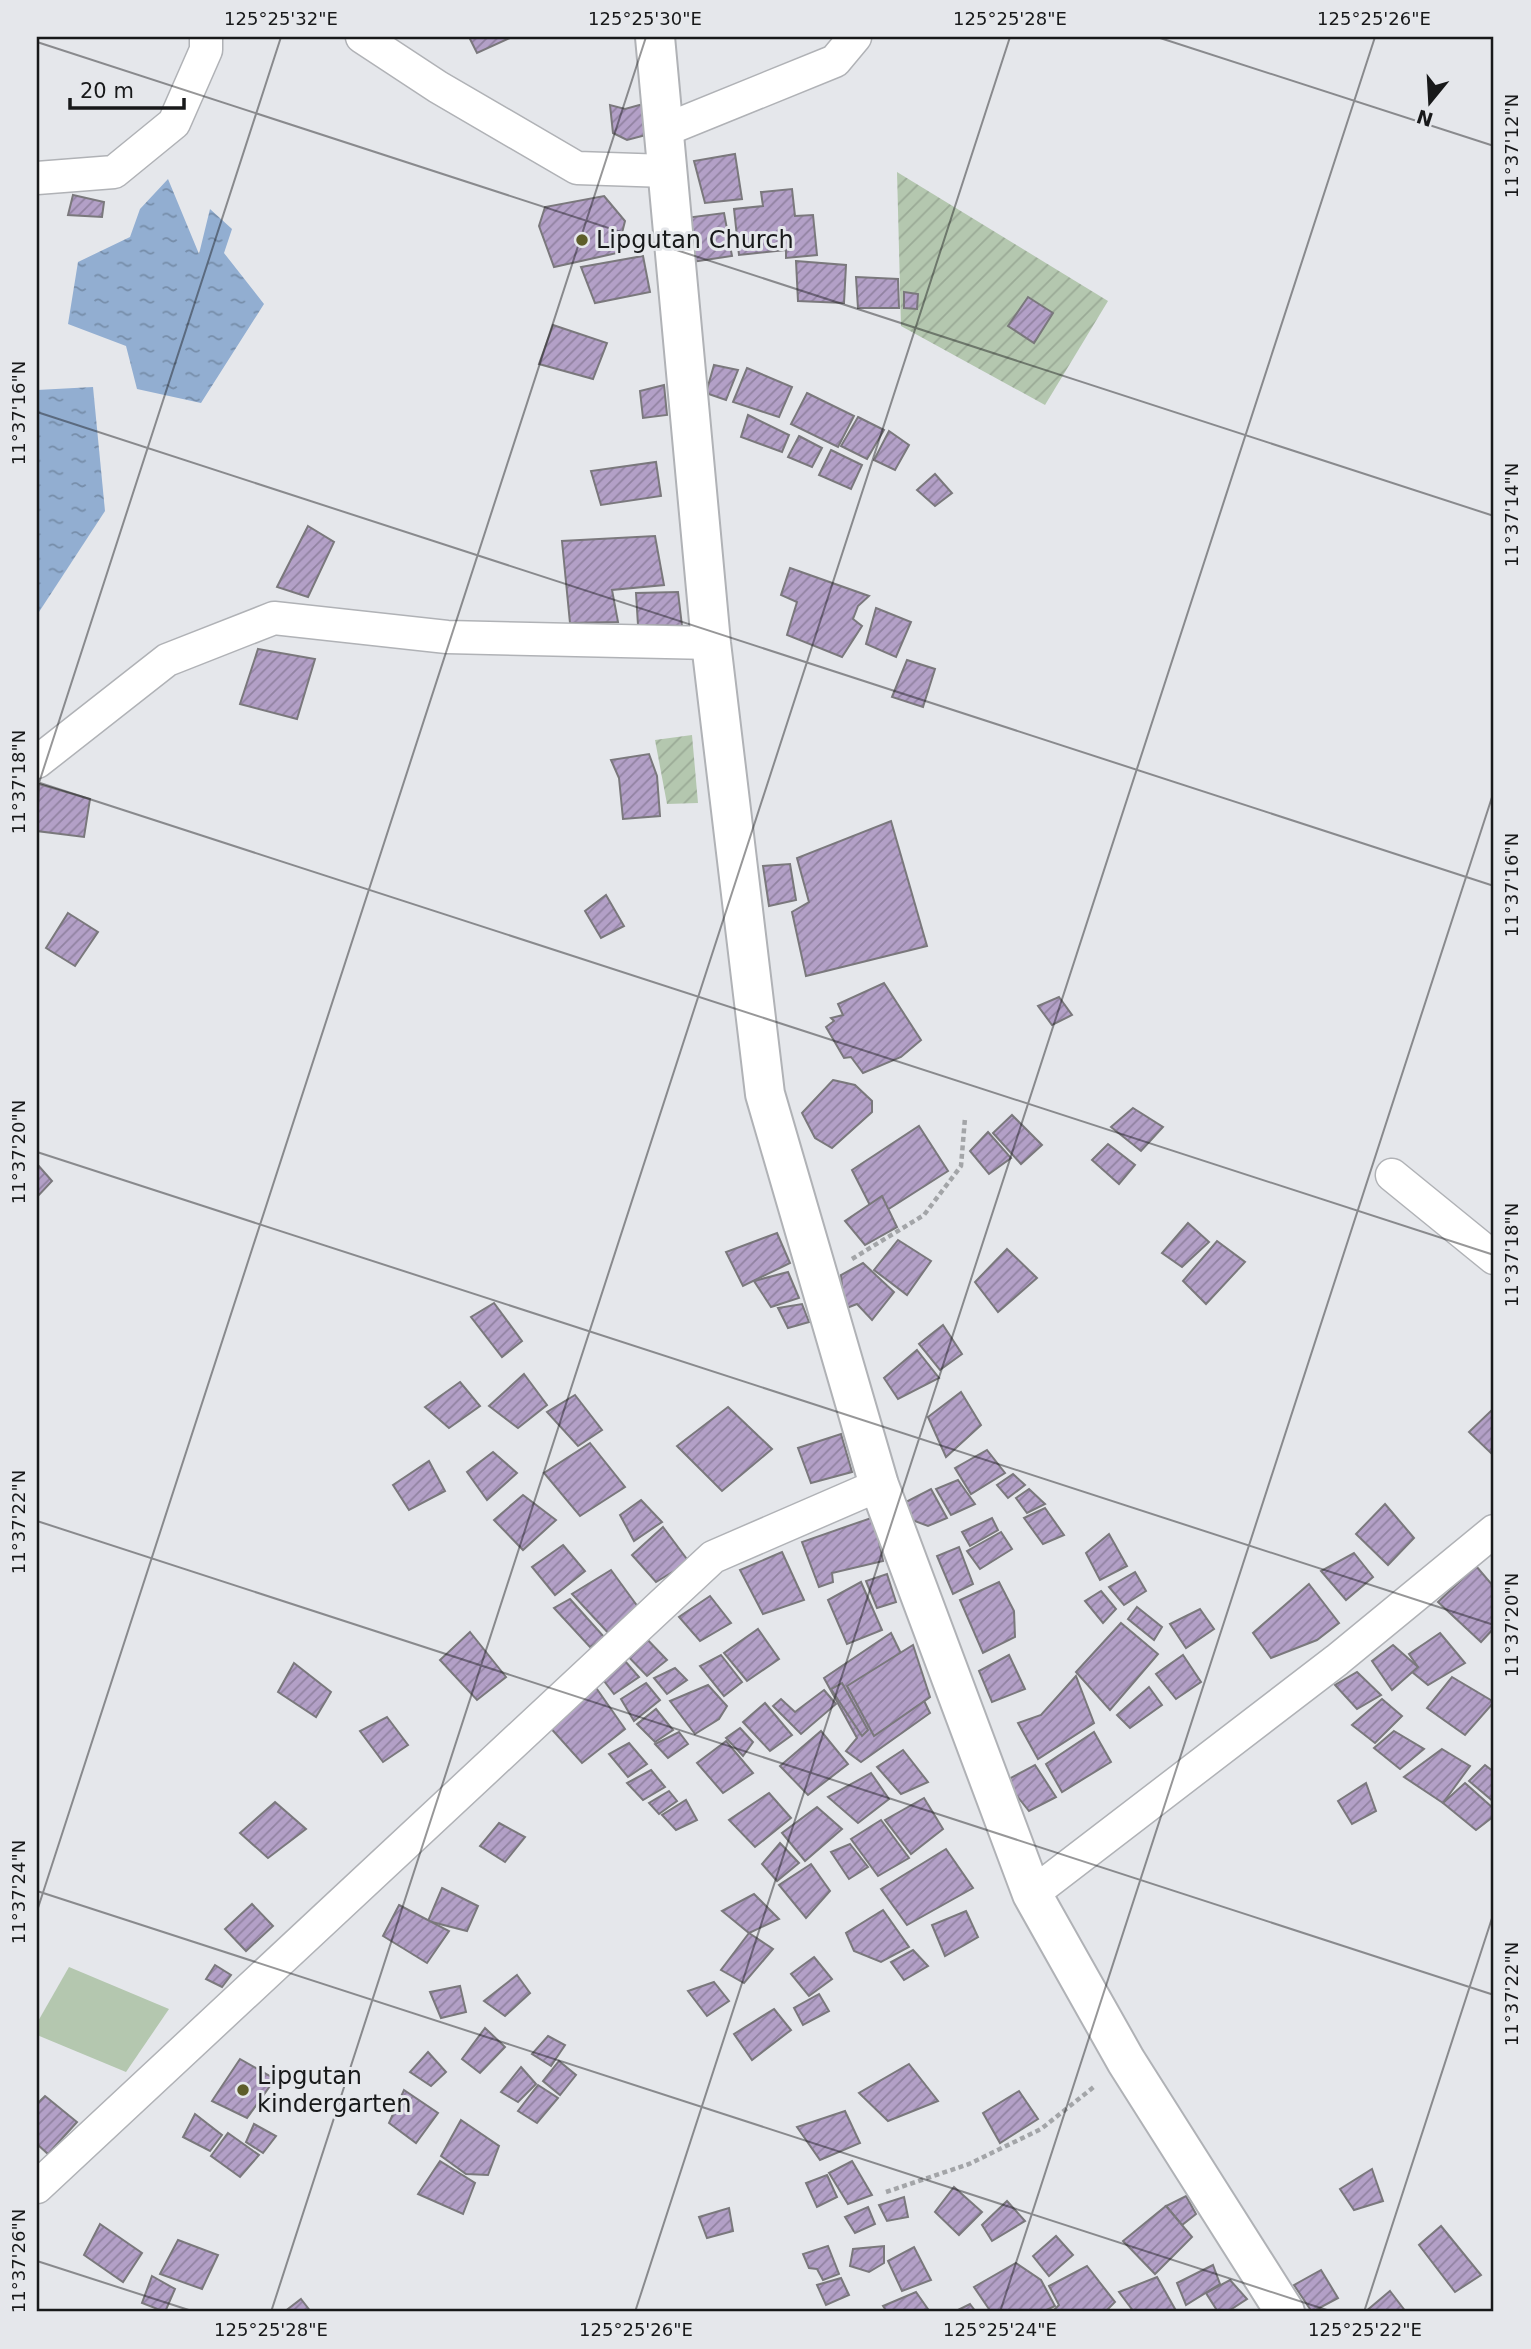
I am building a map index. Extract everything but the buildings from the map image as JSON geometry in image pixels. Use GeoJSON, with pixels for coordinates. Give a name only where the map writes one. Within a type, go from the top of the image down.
{"type":"FeatureCollection","features":[{"type":"Feature","properties":{"kind":"street"},"geometry":{"type":"LineString","coordinates":[[37,177],[114,172],[164,131],[174,122],[206,50],[206,37]]}},
{"type":"Feature","properties":{"kind":"street"},"geometry":{"type":"LineString","coordinates":[[362,37],[438,87],[577,168],[667,172]]}},
{"type":"Feature","properties":{"kind":"street"},"geometry":{"type":"LineString","coordinates":[[655,37],[711,642],[765,1094],[879,1485],[1032,1894],[1126,2061],[1285,2312]]}},
{"type":"Feature","properties":{"kind":"street"},"geometry":{"type":"LineString","coordinates":[[665,130],[835,61],[855,37]]}},
{"type":"Feature","properties":{"kind":"street"},"geometry":{"type":"LineString","coordinates":[[37,762],[167,660],[274,618],[447,637],[711,642]]}},
{"type":"Feature","properties":{"kind":"street"},"geometry":{"type":"LineString","coordinates":[[1392,1175],[1494,1258]]}},
{"type":"Feature","properties":{"kind":"street"},"geometry":{"type":"LineString","coordinates":[[37,2187],[713,1557],[879,1485]]}},
{"type":"Feature","properties":{"kind":"street"},"geometry":{"type":"LineString","coordinates":[[1032,1894],[1337,1660],[1494,1531]]}},
{"type":"Feature","properties":{"kind":"path"},"geometry":{"type":"LineString","coordinates":[[818,1278],[924,1215],[961,1166],[965,1118]]}},
{"type":"Feature","properties":{"kind":"path"},"geometry":{"type":"LineString","coordinates":[[886,2192],[969,2164],[1041,2129],[1126,2061]]}},
{"type":"Feature","properties":{"kind":"green space"},"geometry":{"type":"Polygon","coordinates":[[[897,172],[1108,301],[1045,405],[901,326],[897,172]]]}},
{"type":"Feature","properties":{"kind":"green space"},"geometry":{"type":"Polygon","coordinates":[[[692,735],[698,803],[667,804],[655,740],[692,735]]]}},
{"type":"Feature","properties":{"kind":"green space"},"geometry":{"type":"Polygon","coordinates":[[[69,1967],[169,2009],[126,2072],[37,2035],[37,2023],[69,1967]]]}},
{"type":"Feature","properties":{"kind":"water"},"geometry":{"type":"Polygon","coordinates":[[[168,179],[199,254],[210,209],[232,229],[224,253],[264,304],[201,403],[137,389],[126,346],[68,324],[78,262],[130,237],[140,209],[168,179]]]}},
{"type":"Feature","properties":{"kind":"water"},"geometry":{"type":"Polygon","coordinates":[[[93,387],[105,511],[37,615],[37,390],[93,387]]]}},
{"type":"Feature","properties":{"kind":"place","name":"Lipgutan Church"},"geometry":{"type":"Point","coordinates":[582,240]}},
{"type":"Feature","properties":{"kind":"place","name":"Lipgutan kindergarten"},"geometry":{"type":"Point","coordinates":[243,2090]}}]}
